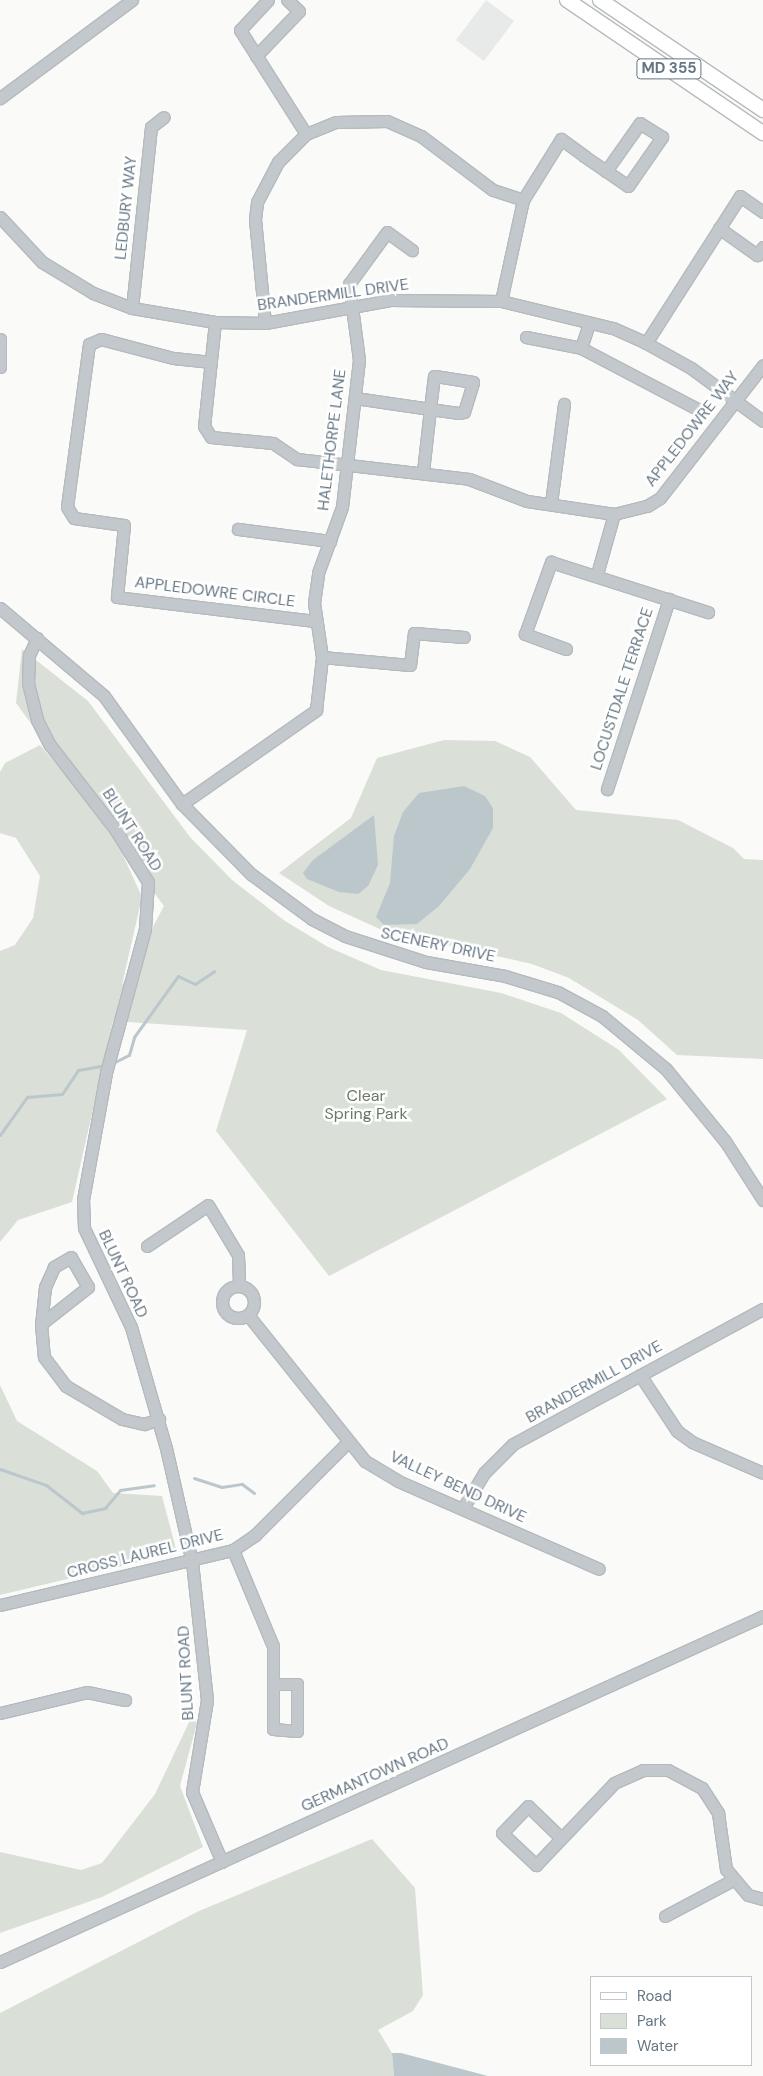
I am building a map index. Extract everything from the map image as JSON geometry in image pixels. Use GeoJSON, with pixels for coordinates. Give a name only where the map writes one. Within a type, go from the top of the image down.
{"type":"FeatureCollection","features":[{"type":"Feature","properties":{"kind":"main road","name":"MD 355"},"geometry":{"type":"LineString","coordinates":[[567,0],[763,133]]}},
{"type":"Feature","properties":{"kind":"main road","name":"MD 355"},"geometry":{"type":"LineString","coordinates":[[600,0],[763,110]]}},
{"type":"Feature","properties":{"kind":"street"},"geometry":{"type":"LineString","coordinates":[[0,98],[132,0]]}},
{"type":"Feature","properties":{"kind":"street"},"geometry":{"type":"LineString","coordinates":[[268,0],[240,30],[306,134]]}},
{"type":"Feature","properties":{"kind":"street"},"geometry":{"type":"LineString","coordinates":[[256,56],[299,11],[287,0]]}},
{"type":"Feature","properties":{"kind":"street","name":"LEDBURY WAY"},"geometry":{"type":"LineString","coordinates":[[132,308],[151,127],[164,117]]}},
{"type":"Feature","properties":{"kind":"street"},"geometry":{"type":"LineString","coordinates":[[265,323],[255,219],[257,202],[278,162],[306,134],[336,122],[388,121],[421,136],[493,190],[523,200]]}},
{"type":"Feature","properties":{"kind":"street"},"geometry":{"type":"LineString","coordinates":[[501,301],[523,200],[561,139],[606,171],[628,186],[662,138],[640,123],[606,171]]}},
{"type":"Feature","properties":{"kind":"street"},"geometry":{"type":"LineString","coordinates":[[646,343],[740,196],[763,212]]}},
{"type":"Feature","properties":{"kind":"street","name":"BRANDERMILL DRIVE"},"geometry":{"type":"LineString","coordinates":[[0,217],[42,262],[93,293],[132,308],[215,322],[265,323],[352,307],[444,298],[501,301],[589,323],[646,343],[737,399],[763,421]]}},
{"type":"Feature","properties":{"kind":"street"},"geometry":{"type":"LineString","coordinates":[[719,228],[757,255],[763,247]]}},
{"type":"Feature","properties":{"kind":"street","name":"HALETHORPE LANE"},"geometry":{"type":"LineString","coordinates":[[182,804],[309,718],[319,698],[322,657],[316,621],[318,573],[342,507],[359,360],[349,284],[387,232],[412,250]]}},
{"type":"Feature","properties":{"kind":"street"},"geometry":{"type":"LineString","coordinates":[[215,322],[204,426],[211,437],[274,443],[297,459],[348,466]]}},
{"type":"Feature","properties":{"kind":"street"},"geometry":{"type":"LineString","coordinates":[[581,348],[589,323]]}},
{"type":"Feature","properties":{"kind":"street"},"geometry":{"type":"LineString","coordinates":[[526,337],[581,348],[700,411]]}},
{"type":"Feature","properties":{"kind":"street"},"geometry":{"type":"LineString","coordinates":[[0,339],[0,367]]}},
{"type":"Feature","properties":{"kind":"street","name":"APPLEDOWRE CIRCLE"},"geometry":{"type":"LineString","coordinates":[[211,362],[173,358],[101,339],[89,344],[67,507],[74,518],[124,524],[117,597],[316,621]]}},
{"type":"Feature","properties":{"kind":"street","name":"APPLEDOWRE WAY"},"geometry":{"type":"LineString","coordinates":[[348,466],[422,471],[469,479],[527,501],[551,503],[614,514],[647,506],[660,498],[763,365]]}},
{"type":"Feature","properties":{"kind":"street"},"geometry":{"type":"LineString","coordinates":[[355,398],[430,409],[422,471]]}},
{"type":"Feature","properties":{"kind":"street"},"geometry":{"type":"LineString","coordinates":[[551,503],[564,404]]}},
{"type":"Feature","properties":{"kind":"street"},"geometry":{"type":"LineString","coordinates":[[597,574],[614,514]]}},
{"type":"Feature","properties":{"kind":"street"},"geometry":{"type":"LineString","coordinates":[[238,529],[330,541]]}},
{"type":"Feature","properties":{"kind":"street"},"geometry":{"type":"LineString","coordinates":[[566,649],[525,634],[547,565],[555,561],[708,612]]}},
{"type":"Feature","properties":{"kind":"street","name":"LOCUSTDALE TERRACE"},"geometry":{"type":"LineString","coordinates":[[607,789],[669,599]]}},
{"type":"Feature","properties":{"kind":"street","name":"SCENERY DRIVE"},"geometry":{"type":"LineString","coordinates":[[0,608],[104,696],[182,804],[251,874],[312,919],[345,936],[426,962],[505,976],[549,989],[602,1016],[666,1069],[725,1141],[763,1200]]}},
{"type":"Feature","properties":{"kind":"street"},"geometry":{"type":"LineString","coordinates":[[322,657],[410,665],[414,633],[464,637]]}},
{"type":"Feature","properties":{"kind":"street","name":"BLUNT ROAD"},"geometry":{"type":"LineString","coordinates":[[36,638],[29,655],[28,683],[37,720],[50,745],[110,821],[148,882],[145,930],[106,1072],[83,1199],[84,1228],[131,1327],[159,1420],[192,1562],[206,1700],[192,1792],[201,1822],[222,1862]]}},
{"type":"Feature","properties":{"kind":"street"},"geometry":{"type":"LineString","coordinates":[[147,1246],[208,1205],[236,1249],[239,1286],[254,1300],[248,1315],[236,1318],[224,1309],[227,1291],[239,1286]]}},
{"type":"Feature","properties":{"kind":"street"},"geometry":{"type":"LineString","coordinates":[[41,1324],[88,1287],[71,1257],[50,1272],[41,1324],[44,1357],[66,1386],[134,1423],[159,1420]]}},
{"type":"Feature","properties":{"kind":"street","name":"BRANDERMILL DRIVE"},"geometry":{"type":"LineString","coordinates":[[463,1508],[484,1473],[513,1444],[763,1309]]}},
{"type":"Feature","properties":{"kind":"street","name":"VALLEY BEND DRIVE"},"geometry":{"type":"LineString","coordinates":[[248,1315],[348,1443],[398,1481],[599,1569]]}},
{"type":"Feature","properties":{"kind":"street"},"geometry":{"type":"LineString","coordinates":[[640,1375],[677,1431],[692,1442],[763,1473]]}},
{"type":"Feature","properties":{"kind":"street","name":"CROSS LAUREL DRIVE"},"geometry":{"type":"LineString","coordinates":[[0,1606],[192,1562],[233,1550],[255,1535],[348,1443]]}},
{"type":"Feature","properties":{"kind":"street"},"geometry":{"type":"LineString","coordinates":[[233,1550],[273,1646],[274,1684]]}},
{"type":"Feature","properties":{"kind":"street","name":"GERMANTOWN ROAD"},"geometry":{"type":"LineString","coordinates":[[0,1962],[763,1616]]}},
{"type":"Feature","properties":{"kind":"street"},"geometry":{"type":"LineString","coordinates":[[0,1713],[87,1692],[125,1700]]}},
{"type":"Feature","properties":{"kind":"street"},"geometry":{"type":"LineString","coordinates":[[561,1838],[528,1806],[502,1833],[536,1865],[614,1783],[643,1770],[668,1770],[702,1788],[718,1813],[726,1869],[733,1880],[748,1895],[763,1899]]}},
{"type":"Feature","properties":{"kind":"street"},"geometry":{"type":"LineString","coordinates":[[665,1916],[733,1880]]}},
{"type":"Feature","properties":{"kind":"shaded area"},"geometry":{"type":"Polygon","coordinates":[[[486,0],[514,21],[484,61],[456,40],[486,0]]]}},
{"type":"Feature","properties":{"kind":"green space","name":"Clear Spring Park"},"geometry":{"type":"Polygon","coordinates":[[[22,649],[88,701],[190,837],[232,880],[285,921],[328,947],[381,970],[501,993],[561,1013],[619,1050],[667,1099],[329,1276],[216,1131],[247,1030],[113,1021],[72,1202],[18,1220],[0,1242],[0,951],[15,945],[33,918],[40,876],[16,838],[0,833],[0,772],[5,763],[40,745],[91,806],[16,703],[22,649]],[[117,842],[142,897],[122,985],[164,906],[117,842]]]}},
{"type":"Feature","properties":{"kind":"green space"},"geometry":{"type":"Polygon","coordinates":[[[444,740],[495,741],[530,757],[576,810],[678,820],[733,848],[744,859],[763,860],[763,1059],[677,1055],[638,1020],[569,978],[532,964],[382,930],[329,906],[279,873],[351,818],[377,758],[444,740]]]}},
{"type":"Feature","properties":{"kind":"green space"},"geometry":{"type":"Polygon","coordinates":[[[0,1385],[17,1421],[97,1471],[113,1493],[162,1496],[177,1553],[0,1595],[0,1385]]]}},
{"type":"Feature","properties":{"kind":"green space"},"geometry":{"type":"Polygon","coordinates":[[[192,1716],[197,1723],[180,1786],[203,1847],[102,1897],[0,1933],[0,1852],[81,1870],[102,1863],[155,1794],[192,1716]]]}},
{"type":"Feature","properties":{"kind":"green space"},"geometry":{"type":"Polygon","coordinates":[[[372,1839],[415,1888],[423,1995],[413,2011],[378,2030],[392,2053],[394,2076],[0,2076],[0,2013],[199,1911],[372,1839]]]}},
{"type":"Feature","properties":{"kind":"water"},"geometry":{"type":"Polygon","coordinates":[[[464,786],[485,796],[493,808],[493,828],[470,869],[439,906],[417,924],[384,925],[376,917],[390,883],[394,836],[403,812],[419,793],[464,786]]]}},
{"type":"Feature","properties":{"kind":"water"},"geometry":{"type":"Polygon","coordinates":[[[374,815],[378,865],[368,886],[358,894],[339,892],[307,879],[303,873],[313,860],[374,815]]]}},
{"type":"Feature","properties":{"kind":"water"},"geometry":{"type":"Polygon","coordinates":[[[392,2053],[401,2053],[488,2076],[394,2076],[392,2053]]]}},
{"type":"Feature","properties":{"kind":"waterway"},"geometry":{"type":"LineString","coordinates":[[111,1064],[129,1055],[134,1037],[178,976],[195,984],[214,971]]}},
{"type":"Feature","properties":{"kind":"waterway"},"geometry":{"type":"LineString","coordinates":[[0,1135],[27,1097],[62,1094],[78,1070],[105,1065]]}},
{"type":"Feature","properties":{"kind":"waterway"},"geometry":{"type":"LineString","coordinates":[[0,1469],[46,1485],[82,1513],[105,1508],[120,1490],[154,1485]]}},
{"type":"Feature","properties":{"kind":"waterway"},"geometry":{"type":"LineString","coordinates":[[194,1478],[222,1487],[242,1484],[254,1493]]}}]}
